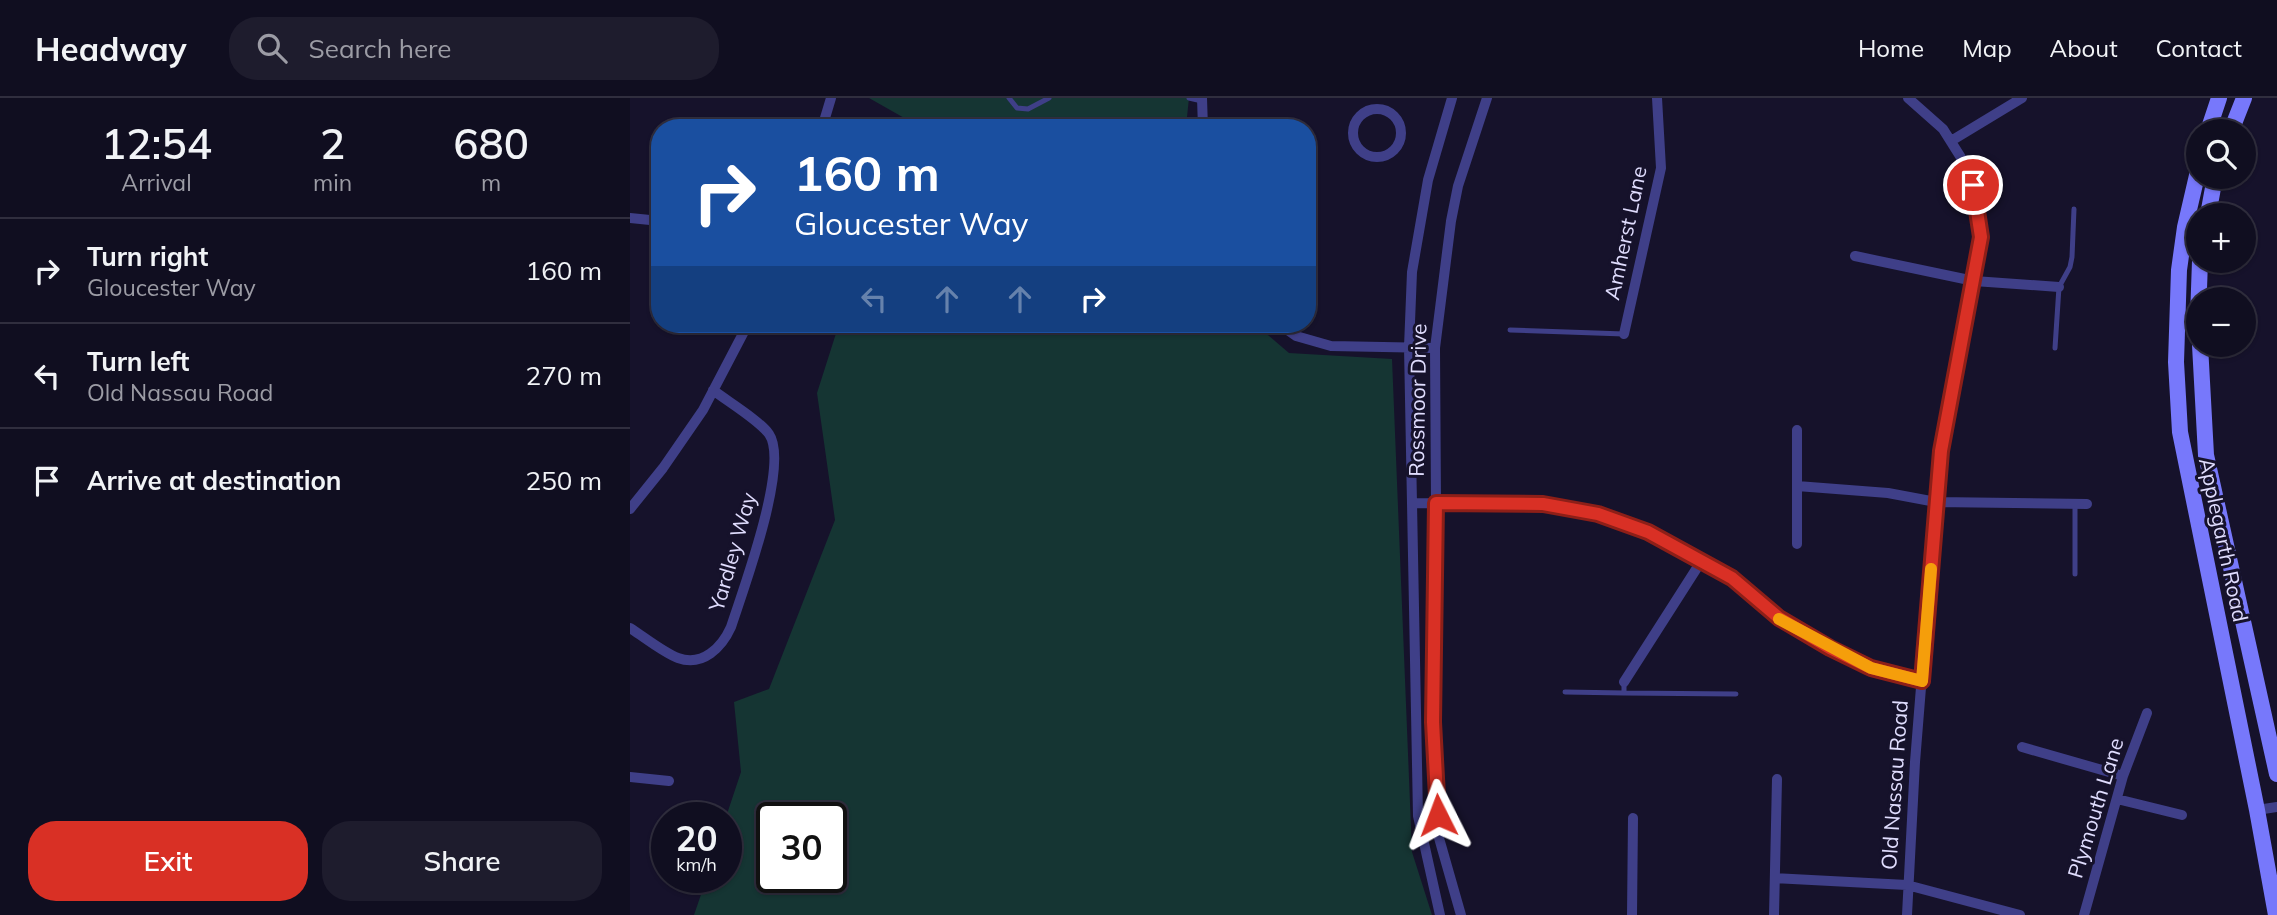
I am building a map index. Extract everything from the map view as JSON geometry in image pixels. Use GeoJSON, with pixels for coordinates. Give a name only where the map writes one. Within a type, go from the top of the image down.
{"type":"FeatureCollection","features":[{"type":"Feature","properties":{"kind":"main road"},"geometry":{"type":"LineString","coordinates":[[2212,119],[2219,98]]}},
{"type":"Feature","properties":{"kind":"main road"},"geometry":{"type":"LineString","coordinates":[[2236,119],[2244,98]]}},
{"type":"Feature","properties":{"kind":"main road","name":"Applegarth Road"},"geometry":{"type":"LineString","coordinates":[[2194,189],[2179,270],[2176,362],[2180,432],[2276,915]]}},
{"type":"Feature","properties":{"kind":"main road","name":"Applegarth Road"},"geometry":{"type":"LineString","coordinates":[[2201,357],[2206,455],[2277,774]]}},
{"type":"Feature","properties":{"kind":"street"},"geometry":{"type":"LineString","coordinates":[[825,119],[831,98]]}},
{"type":"Feature","properties":{"kind":"street"},"geometry":{"type":"LineString","coordinates":[[1367,98],[1369,110]]}},
{"type":"Feature","properties":{"kind":"street","name":"Rossmoor Drive"},"geometry":{"type":"LineString","coordinates":[[1440,915],[1418,816],[1409,347],[1412,272],[1428,180],[1451,98]]}},
{"type":"Feature","properties":{"kind":"street","name":"Rossmoor Drive"},"geometry":{"type":"LineString","coordinates":[[1461,915],[1439,838],[1433,722],[1435,348],[1442,283],[1458,186],[1487,98]]}},
{"type":"Feature","properties":{"kind":"street","name":"Amherst Lane"},"geometry":{"type":"LineString","coordinates":[[1624,334],[1661,168],[1657,98]]}},
{"type":"Feature","properties":{"kind":"street","name":"Old Nassau Road"},"geometry":{"type":"LineString","coordinates":[[1907,915],[1922,681],[1942,439],[1981,237],[1973,185],[1965,164],[1932,117],[1908,98]]}},
{"type":"Feature","properties":{"kind":"street"},"geometry":{"type":"LineString","coordinates":[[1951,141],[2022,98]]}},
{"type":"Feature","properties":{"kind":"street"},"geometry":{"type":"LineString","coordinates":[[1202,99],[1203,119]]}},
{"type":"Feature","properties":{"kind":"street"},"geometry":{"type":"LineString","coordinates":[[1369,110],[1388,112],[1400,125],[1398,144],[1392,152],[1383,156],[1368,155],[1360,150],[1353,136],[1356,122],[1369,110]]}},
{"type":"Feature","properties":{"kind":"street"},"geometry":{"type":"LineString","coordinates":[[630,218],[651,220]]}},
{"type":"Feature","properties":{"kind":"street"},"geometry":{"type":"LineString","coordinates":[[1855,256],[1974,281],[2059,288]]}},
{"type":"Feature","properties":{"kind":"street"},"geometry":{"type":"LineString","coordinates":[[630,509],[663,468],[703,410],[743,333]]}},
{"type":"Feature","properties":{"kind":"street"},"geometry":{"type":"LineString","coordinates":[[1292,333],[1331,346],[1435,348]]}},
{"type":"Feature","properties":{"kind":"street","name":"Yardley Way"},"geometry":{"type":"LineString","coordinates":[[630,628],[679,659],[694,660],[723,645],[732,627],[771,495],[775,459],[773,442],[767,432],[713,390]]}},
{"type":"Feature","properties":{"kind":"street"},"geometry":{"type":"LineString","coordinates":[[1797,430],[1797,544]]}},
{"type":"Feature","properties":{"kind":"street"},"geometry":{"type":"LineString","coordinates":[[1797,486],[1888,493],[1936,502],[2081,504]]}},
{"type":"Feature","properties":{"kind":"street"},"geometry":{"type":"LineString","coordinates":[[1412,503],[1543,504],[1598,514],[1648,532],[1702,560],[1732,578],[1779,618],[1830,648],[1871,668],[1922,681]]}},
{"type":"Feature","properties":{"kind":"street"},"geometry":{"type":"LineString","coordinates":[[1624,687],[1702,560]]}},
{"type":"Feature","properties":{"kind":"street","name":"Plymouth Lane"},"geometry":{"type":"LineString","coordinates":[[2084,915],[2123,776],[2147,713]]}},
{"type":"Feature","properties":{"kind":"street"},"geometry":{"type":"LineString","coordinates":[[2022,747],[2123,776]]}},
{"type":"Feature","properties":{"kind":"street"},"geometry":{"type":"LineString","coordinates":[[630,777],[669,781]]}},
{"type":"Feature","properties":{"kind":"street"},"geometry":{"type":"LineString","coordinates":[[1774,915],[1777,779]]}},
{"type":"Feature","properties":{"kind":"street"},"geometry":{"type":"LineString","coordinates":[[2117,799],[2182,815]]}},
{"type":"Feature","properties":{"kind":"street"},"geometry":{"type":"LineString","coordinates":[[2256,810],[2277,807]]}},
{"type":"Feature","properties":{"kind":"street"},"geometry":{"type":"LineString","coordinates":[[1632,915],[1633,818]]}},
{"type":"Feature","properties":{"kind":"street"},"geometry":{"type":"LineString","coordinates":[[1775,878],[1907,885],[2020,915]]}},
{"type":"Feature","properties":{"kind":"lane"},"geometry":{"type":"LineString","coordinates":[[1009,98],[1017,108],[1028,109],[1049,98]]}},
{"type":"Feature","properties":{"kind":"lane"},"geometry":{"type":"LineString","coordinates":[[1189,98],[1202,99]]}},
{"type":"Feature","properties":{"kind":"lane"},"geometry":{"type":"LineString","coordinates":[[2055,348],[2059,288],[2070,267],[2074,209]]}},
{"type":"Feature","properties":{"kind":"lane"},"geometry":{"type":"LineString","coordinates":[[1510,330],[1624,334]]}},
{"type":"Feature","properties":{"kind":"lane"},"geometry":{"type":"LineString","coordinates":[[2075,574],[2081,504]]}},
{"type":"Feature","properties":{"kind":"lane"},"geometry":{"type":"LineString","coordinates":[[1565,692],[1624,687],[1736,694]]}},
{"type":"Feature","properties":{"kind":"green space"},"geometry":{"type":"Polygon","coordinates":[[[869,98],[1189,98],[1187,119],[906,119],[869,98]]]}},
{"type":"Feature","properties":{"kind":"green space"},"geometry":{"type":"Polygon","coordinates":[[[836,333],[1266,333],[1289,353],[1392,359],[1412,852],[1432,915],[694,915],[702,893],[742,893],[742,802],[731,802],[741,772],[734,702],[769,689],[835,520],[817,393],[836,333]]]}},
{"type":"Feature","properties":{"kind":"slow traffic"},"geometry":{"type":"LineString","coordinates":[[1779,619],[1871,668],[1922,681],[1931,569]]}},
{"type":"Feature","properties":{"kind":"route"},"geometry":{"type":"LineString","coordinates":[[1438,815],[1433,722],[1436,503],[1543,504],[1598,514],[1648,532],[1732,578],[1779,618],[1830,648],[1871,668],[1922,681],[1941,451],[1981,237],[1973,185]]}}]}
